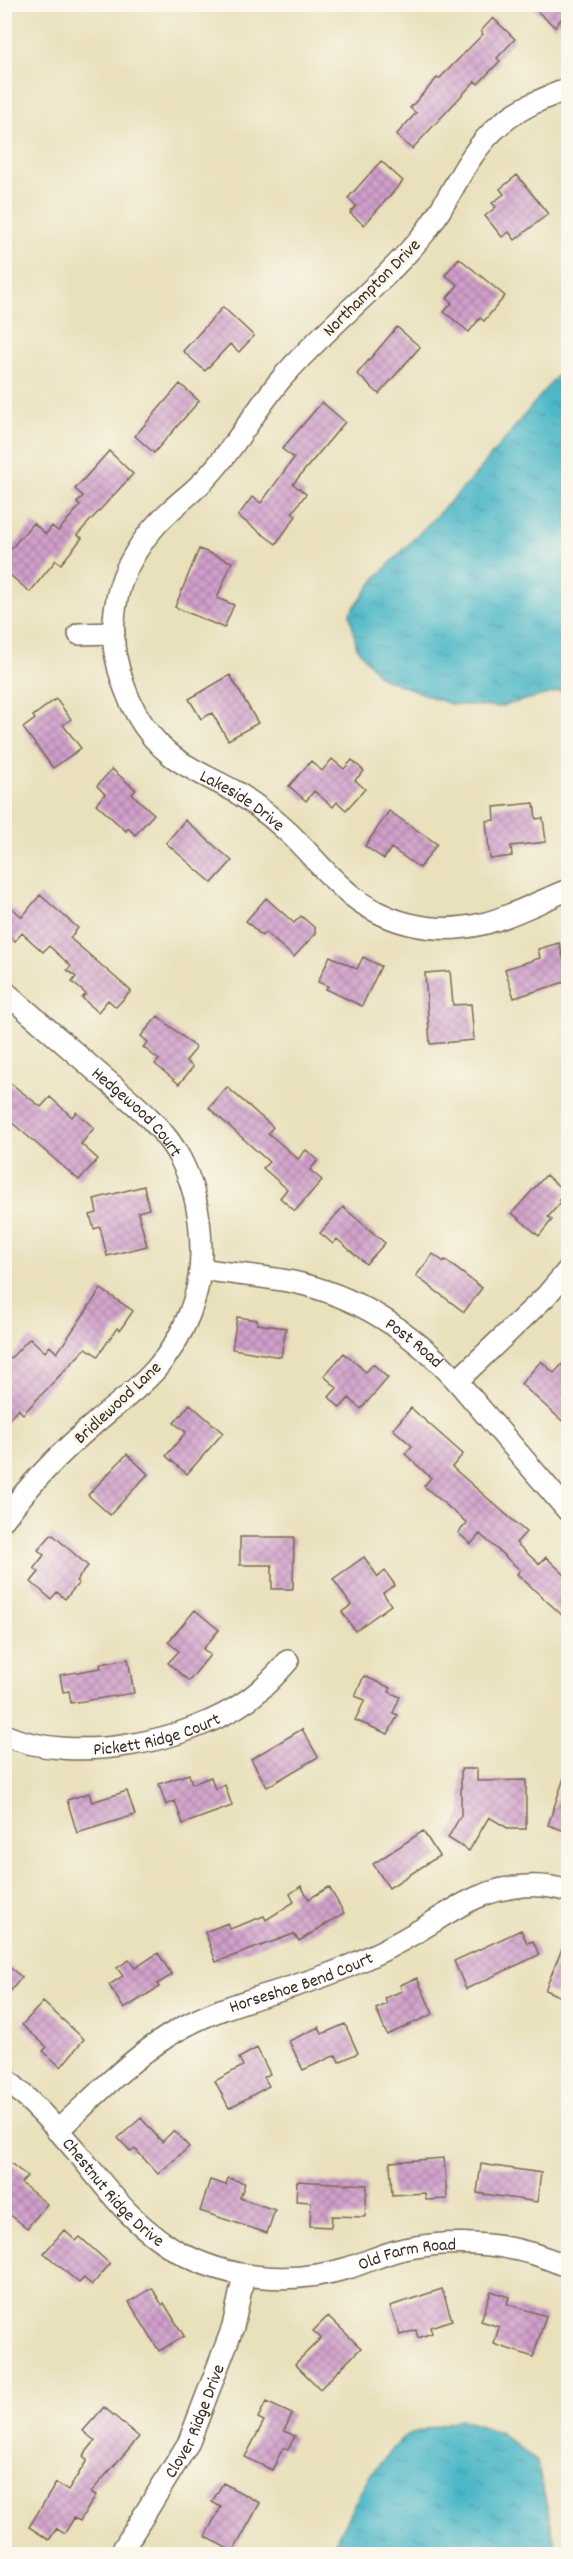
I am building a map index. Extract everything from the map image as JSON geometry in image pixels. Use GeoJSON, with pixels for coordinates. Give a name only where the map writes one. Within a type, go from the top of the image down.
{"type":"FeatureCollection","features":[{"type":"Feature","properties":{"kind":"street","name":"Northampton Drive"},"geometry":{"type":"LineString","coordinates":[[182,500],[207,478],[232,450],[283,378],[319,339],[379,284],[424,234],[446,202],[470,158],[494,129],[543,98],[568,89]]}},
{"type":"Feature","properties":{"kind":"street","name":"Lakeside Drive"},"geometry":{"type":"LineString","coordinates":[[182,500],[150,531],[127,569],[114,615],[115,649],[122,683],[132,706],[150,734],[171,755],[236,793],[276,822],[309,851],[341,887],[369,908],[401,922],[421,927],[459,928],[484,924],[568,890]]}},
{"type":"Feature","properties":{"kind":"street"},"geometry":{"type":"LineString","coordinates":[[79,634],[114,633]]}},
{"type":"Feature","properties":{"kind":"street","name":"Hedgewood Court"},"geometry":{"type":"LineString","coordinates":[[4,992],[133,1102],[166,1137],[181,1159],[197,1206],[201,1239],[201,1269]]}},
{"type":"Feature","properties":{"kind":"street","name":"Post Road"},"geometry":{"type":"LineString","coordinates":[[201,1269],[293,1282],[354,1302],[413,1338],[457,1381],[568,1511]]}},
{"type":"Feature","properties":{"kind":"street","name":"Bridlewood Lane"},"geometry":{"type":"LineString","coordinates":[[4,1519],[66,1448],[157,1368],[182,1331],[196,1296],[201,1269]]}},
{"type":"Feature","properties":{"kind":"street"},"geometry":{"type":"LineString","coordinates":[[457,1381],[546,1296],[568,1270]]}},
{"type":"Feature","properties":{"kind":"street","name":"Pickett Ridge Court"},"geometry":{"type":"LineString","coordinates":[[4,1735],[36,1746],[72,1750],[106,1747],[162,1737],[195,1727],[238,1706],[268,1684],[288,1661]]}},
{"type":"Feature","properties":{"kind":"street","name":"Horseshoe Bend Court"},"geometry":{"type":"LineString","coordinates":[[57,2131],[135,2060],[168,2036],[203,2017],[300,1986],[343,1969],[417,1932],[482,1895],[511,1887],[539,1886],[568,1892]]}},
{"type":"Feature","properties":{"kind":"street","name":"Chestnut Ridge Drive"},"geometry":{"type":"LineString","coordinates":[[4,2078],[57,2131],[130,2217],[158,2240],[196,2260],[244,2275]]}},
{"type":"Feature","properties":{"kind":"street","name":"Old Farm Road"},"geometry":{"type":"LineString","coordinates":[[244,2275],[280,2278],[316,2276],[349,2268],[405,2249],[460,2243],[488,2244],[524,2251],[568,2267]]}},
{"type":"Feature","properties":{"kind":"street","name":"Clover Ridge Drive"},"geometry":{"type":"LineString","coordinates":[[120,2554],[189,2442],[233,2327],[244,2275]]}},
{"type":"Feature","properties":{"kind":"water"},"geometry":{"type":"Polygon","coordinates":[[[568,362],[568,689],[498,707],[450,704],[380,677],[357,648],[350,613],[376,578],[473,478],[568,362]]]}},
{"type":"Feature","properties":{"kind":"water"},"geometry":{"type":"Polygon","coordinates":[[[460,2419],[499,2432],[537,2462],[555,2543],[561,2554],[329,2554],[369,2476],[406,2435],[460,2419]]]}},
{"type":"Feature","properties":{"kind":"building"},"geometry":{"type":"Polygon","coordinates":[[[529,4],[568,4],[568,11],[555,27],[529,4]]]}},
{"type":"Feature","properties":{"kind":"building"},"geometry":{"type":"Polygon","coordinates":[[[493,18],[515,39],[497,58],[500,61],[478,84],[475,81],[412,149],[396,135],[416,113],[410,108],[437,78],[439,79],[483,34],[481,31],[493,18]]]}},
{"type":"Feature","properties":{"kind":"building"},"geometry":{"type":"Polygon","coordinates":[[[381,161],[403,181],[364,225],[350,213],[356,206],[348,198],[381,161]]]}},
{"type":"Feature","properties":{"kind":"building"},"geometry":{"type":"Polygon","coordinates":[[[517,175],[548,214],[515,240],[509,232],[502,237],[485,216],[496,207],[492,203],[504,194],[500,189],[517,175]]]}},
{"type":"Feature","properties":{"kind":"building"},"geometry":{"type":"Polygon","coordinates":[[[459,258],[505,296],[484,321],[480,318],[469,332],[444,312],[452,303],[447,298],[458,285],[445,275],[459,258]]]}},
{"type":"Feature","properties":{"kind":"building"},"geometry":{"type":"Polygon","coordinates":[[[223,307],[254,336],[239,352],[230,344],[205,371],[183,351],[223,307]]]}},
{"type":"Feature","properties":{"kind":"building"},"geometry":{"type":"Polygon","coordinates":[[[397,327],[420,347],[379,394],[357,374],[397,327]]]}},
{"type":"Feature","properties":{"kind":"building"},"geometry":{"type":"Polygon","coordinates":[[[180,384],[199,401],[154,453],[135,436],[180,384]]]}},
{"type":"Feature","properties":{"kind":"building"},"geometry":{"type":"Polygon","coordinates":[[[322,402],[345,422],[293,484],[306,494],[292,513],[296,516],[276,544],[238,516],[252,497],[261,503],[294,458],[282,449],[322,402]]]}},
{"type":"Feature","properties":{"kind":"building"},"geometry":{"type":"Polygon","coordinates":[[[109,451],[133,474],[77,535],[82,538],[61,564],[56,560],[30,592],[4,570],[4,557],[33,523],[46,534],[52,526],[58,531],[80,506],[77,503],[83,496],[75,489],[109,451]]]}},
{"type":"Feature","properties":{"kind":"building"},"geometry":{"type":"Polygon","coordinates":[[[199,549],[232,562],[217,598],[234,605],[224,628],[175,607],[199,549]]]}},
{"type":"Feature","properties":{"kind":"building"},"geometry":{"type":"Polygon","coordinates":[[[230,675],[258,723],[228,740],[212,713],[201,719],[189,699],[230,675]]]}},
{"type":"Feature","properties":{"kind":"building"},"geometry":{"type":"Polygon","coordinates":[[[56,699],[71,719],[63,725],[81,748],[53,768],[23,728],[35,719],[33,716],[56,699]]]}},
{"type":"Feature","properties":{"kind":"building"},"geometry":{"type":"Polygon","coordinates":[[[332,759],[344,769],[352,760],[364,771],[355,780],[365,789],[346,810],[337,802],[333,807],[314,791],[306,801],[289,786],[311,761],[322,771],[332,759]]]}},
{"type":"Feature","properties":{"kind":"building"},"geometry":{"type":"Polygon","coordinates":[[[112,769],[136,790],[132,794],[154,814],[135,835],[128,828],[126,831],[96,804],[105,794],[97,786],[112,769]]]}},
{"type":"Feature","properties":{"kind":"building"},"geometry":{"type":"Polygon","coordinates":[[[534,803],[536,819],[543,818],[546,842],[511,846],[512,856],[490,859],[486,821],[495,820],[494,807],[534,803]]]}},
{"type":"Feature","properties":{"kind":"building"},"geometry":{"type":"Polygon","coordinates":[[[389,811],[437,844],[420,868],[391,848],[384,859],[365,846],[389,811]]]}},
{"type":"Feature","properties":{"kind":"building"},"geometry":{"type":"Polygon","coordinates":[[[185,820],[232,861],[212,883],[166,843],[185,820]]]}},
{"type":"Feature","properties":{"kind":"building"},"geometry":{"type":"Polygon","coordinates":[[[40,895],[78,928],[70,938],[131,991],[116,1007],[108,1000],[98,1012],[82,998],[86,994],[72,982],[76,977],[67,970],[71,966],[49,946],[43,952],[22,933],[15,941],[4,932],[4,916],[12,908],[22,917],[40,895]]]}},
{"type":"Feature","properties":{"kind":"building"},"geometry":{"type":"Polygon","coordinates":[[[266,898],[294,923],[301,916],[315,928],[315,934],[294,957],[265,932],[262,936],[246,921],[266,898]]]}},
{"type":"Feature","properties":{"kind":"building"},"geometry":{"type":"Polygon","coordinates":[[[559,943],[568,973],[568,981],[514,998],[505,969],[540,958],[538,949],[559,943]]]}},
{"type":"Feature","properties":{"kind":"building"},"geometry":{"type":"Polygon","coordinates":[[[330,956],[357,969],[363,957],[381,966],[362,1006],[326,989],[328,986],[318,982],[330,956]]]}},
{"type":"Feature","properties":{"kind":"building"},"geometry":{"type":"Polygon","coordinates":[[[450,971],[453,1005],[471,1004],[474,1040],[430,1044],[425,973],[450,971]]]}},
{"type":"Feature","properties":{"kind":"building"},"geometry":{"type":"Polygon","coordinates":[[[158,1016],[196,1048],[186,1061],[193,1067],[179,1084],[155,1064],[159,1060],[143,1047],[148,1042],[141,1036],[158,1016]]]}},
{"type":"Feature","properties":{"kind":"building"},"geometry":{"type":"Polygon","coordinates":[[[4,1078],[41,1107],[50,1097],[72,1117],[76,1112],[94,1128],[81,1144],[98,1159],[79,1180],[4,1116],[4,1078]]]}},
{"type":"Feature","properties":{"kind":"building"},"geometry":{"type":"Polygon","coordinates":[[[227,1087],[273,1127],[268,1133],[298,1159],[306,1150],[318,1160],[310,1170],[322,1180],[295,1211],[280,1198],[287,1189],[263,1168],[269,1162],[209,1108],[227,1087]]]}},
{"type":"Feature","properties":{"kind":"building"},"geometry":{"type":"Polygon","coordinates":[[[546,1175],[566,1193],[548,1217],[552,1220],[539,1236],[512,1213],[546,1175]]]}},
{"type":"Feature","properties":{"kind":"building"},"geometry":{"type":"Polygon","coordinates":[[[144,1186],[149,1209],[138,1212],[147,1246],[107,1256],[100,1227],[94,1229],[90,1215],[97,1213],[94,1199],[144,1186]]]}},
{"type":"Feature","properties":{"kind":"building"},"geometry":{"type":"Polygon","coordinates":[[[343,1207],[385,1243],[366,1264],[337,1239],[333,1244],[320,1233],[343,1207]]]}},
{"type":"Feature","properties":{"kind":"building"},"geometry":{"type":"Polygon","coordinates":[[[433,1254],[444,1262],[445,1260],[482,1288],[464,1312],[416,1276],[433,1254]]]}},
{"type":"Feature","properties":{"kind":"building"},"geometry":{"type":"Polygon","coordinates":[[[101,1289],[133,1311],[120,1330],[117,1328],[98,1356],[86,1348],[23,1414],[18,1409],[4,1424],[4,1365],[30,1338],[45,1352],[50,1346],[57,1353],[101,1289]]]}},
{"type":"Feature","properties":{"kind":"building"},"geometry":{"type":"Polygon","coordinates":[[[237,1317],[257,1320],[257,1324],[286,1328],[281,1357],[232,1349],[237,1317]]]}},
{"type":"Feature","properties":{"kind":"building"},"geometry":{"type":"Polygon","coordinates":[[[344,1353],[366,1372],[373,1364],[388,1378],[361,1409],[349,1398],[340,1408],[329,1397],[337,1388],[324,1376],[344,1353]]]}},
{"type":"Feature","properties":{"kind":"building"},"geometry":{"type":"Polygon","coordinates":[[[568,1358],[568,1426],[521,1384],[541,1361],[554,1373],[568,1358]]]}},
{"type":"Feature","properties":{"kind":"building"},"geometry":{"type":"Polygon","coordinates":[[[190,1404],[223,1433],[187,1474],[166,1456],[186,1432],[174,1423],[190,1404]]]}},
{"type":"Feature","properties":{"kind":"building"},"geometry":{"type":"Polygon","coordinates":[[[411,1408],[463,1454],[452,1467],[526,1532],[516,1543],[539,1564],[546,1557],[568,1578],[568,1608],[562,1615],[517,1574],[520,1570],[480,1534],[471,1544],[458,1533],[467,1523],[424,1486],[431,1478],[405,1454],[412,1446],[393,1429],[411,1408]]]}},
{"type":"Feature","properties":{"kind":"building"},"geometry":{"type":"Polygon","coordinates":[[[127,1454],[148,1474],[110,1515],[88,1495],[127,1454]]]}},
{"type":"Feature","properties":{"kind":"building"},"geometry":{"type":"Polygon","coordinates":[[[52,1534],[88,1566],[76,1581],[79,1583],[65,1599],[57,1592],[51,1599],[31,1582],[39,1572],[34,1568],[44,1555],[38,1550],[52,1534]]]}},
{"type":"Feature","properties":{"kind":"building"},"geometry":{"type":"Polygon","coordinates":[[[240,1537],[294,1537],[293,1589],[272,1589],[272,1565],[240,1565],[240,1537]]]}},
{"type":"Feature","properties":{"kind":"building"},"geometry":{"type":"Polygon","coordinates":[[[364,1557],[378,1577],[385,1571],[395,1585],[383,1593],[391,1605],[355,1631],[342,1612],[351,1605],[333,1579],[364,1557]]]}},
{"type":"Feature","properties":{"kind":"building"},"geometry":{"type":"Polygon","coordinates":[[[195,1610],[219,1630],[203,1649],[210,1655],[189,1681],[168,1663],[179,1651],[168,1642],[195,1610]]]}},
{"type":"Feature","properties":{"kind":"building"},"geometry":{"type":"Polygon","coordinates":[[[128,1659],[134,1693],[71,1703],[69,1691],[63,1692],[60,1675],[101,1668],[100,1664],[128,1659]]]}},
{"type":"Feature","properties":{"kind":"building"},"geometry":{"type":"Polygon","coordinates":[[[364,1676],[391,1688],[389,1692],[400,1697],[393,1713],[398,1715],[388,1734],[355,1720],[365,1700],[355,1696],[364,1676]]]}},
{"type":"Feature","properties":{"kind":"building"},"geometry":{"type":"Polygon","coordinates":[[[302,1729],[318,1757],[267,1787],[251,1759],[302,1729]]]}},
{"type":"Feature","properties":{"kind":"building"},"geometry":{"type":"Polygon","coordinates":[[[461,1769],[477,1769],[477,1781],[526,1780],[526,1829],[509,1829],[489,1817],[469,1851],[448,1838],[461,1815],[461,1769]]]}},
{"type":"Feature","properties":{"kind":"building"},"geometry":{"type":"Polygon","coordinates":[[[566,1772],[568,1772],[568,1832],[548,1825],[566,1772]]]}},
{"type":"Feature","properties":{"kind":"building"},"geometry":{"type":"Polygon","coordinates":[[[189,1774],[192,1784],[211,1777],[215,1789],[225,1785],[232,1806],[183,1824],[175,1801],[166,1805],[159,1784],[189,1774]]]}},
{"type":"Feature","properties":{"kind":"building"},"geometry":{"type":"Polygon","coordinates":[[[127,1791],[135,1815],[77,1833],[67,1800],[89,1793],[92,1802],[127,1791]]]}},
{"type":"Feature","properties":{"kind":"building"},"geometry":{"type":"Polygon","coordinates":[[[423,1831],[439,1856],[389,1888],[373,1864],[423,1831]]]}},
{"type":"Feature","properties":{"kind":"building"},"geometry":{"type":"Polygon","coordinates":[[[301,1886],[309,1899],[329,1887],[344,1913],[299,1941],[294,1934],[216,1962],[205,1932],[228,1923],[230,1929],[264,1916],[266,1920],[294,1902],[290,1894],[301,1886]]]}},
{"type":"Feature","properties":{"kind":"building"},"geometry":{"type":"Polygon","coordinates":[[[521,1930],[527,1943],[533,1941],[539,1955],[466,1989],[454,1961],[521,1930]]]}},
{"type":"Feature","properties":{"kind":"building"},"geometry":{"type":"Polygon","coordinates":[[[568,1934],[568,2000],[545,1990],[568,1934]]]}},
{"type":"Feature","properties":{"kind":"building"},"geometry":{"type":"Polygon","coordinates":[[[158,1953],[172,1975],[157,1984],[159,1987],[124,2009],[109,1985],[123,1976],[117,1968],[129,1960],[135,1968],[158,1953]]]}},
{"type":"Feature","properties":{"kind":"building"},"geometry":{"type":"Polygon","coordinates":[[[4,1963],[22,1977],[4,1999],[4,1963]]]}},
{"type":"Feature","properties":{"kind":"building"},"geometry":{"type":"Polygon","coordinates":[[[417,1978],[433,2014],[387,2035],[376,2009],[387,2004],[385,1998],[402,1991],[400,1985],[417,1978]]]}},
{"type":"Feature","properties":{"kind":"building"},"geometry":{"type":"Polygon","coordinates":[[[43,2002],[84,2039],[61,2067],[43,2051],[47,2047],[22,2025],[43,2002]]]}},
{"type":"Feature","properties":{"kind":"building"},"geometry":{"type":"Polygon","coordinates":[[[345,2024],[358,2053],[339,2062],[336,2055],[303,2070],[289,2041],[319,2027],[322,2034],[345,2024]]]}},
{"type":"Feature","properties":{"kind":"building"},"geometry":{"type":"Polygon","coordinates":[[[257,2048],[270,2074],[264,2077],[269,2086],[229,2108],[215,2081],[243,2066],[239,2058],[257,2048]]]}},
{"type":"Feature","properties":{"kind":"building"},"geometry":{"type":"Polygon","coordinates":[[[141,2118],[162,2142],[174,2130],[189,2147],[158,2174],[135,2149],[131,2152],[118,2138],[141,2118]]]}},
{"type":"Feature","properties":{"kind":"building"},"geometry":{"type":"Polygon","coordinates":[[[4,2158],[27,2176],[21,2183],[47,2204],[27,2228],[4,2210],[4,2158]]]}},
{"type":"Feature","properties":{"kind":"building"},"geometry":{"type":"Polygon","coordinates":[[[444,2158],[447,2199],[426,2200],[425,2193],[392,2195],[390,2162],[444,2158]]]}},
{"type":"Feature","properties":{"kind":"building"},"geometry":{"type":"Polygon","coordinates":[[[481,2164],[541,2173],[537,2202],[477,2193],[481,2164]]]}},
{"type":"Feature","properties":{"kind":"building"},"geometry":{"type":"Polygon","coordinates":[[[228,2178],[245,2183],[240,2198],[275,2210],[267,2233],[200,2211],[210,2180],[226,2185],[228,2178]]]}},
{"type":"Feature","properties":{"kind":"building"},"geometry":{"type":"Polygon","coordinates":[[[297,2181],[367,2185],[365,2217],[332,2216],[331,2227],[310,2226],[311,2202],[296,2201],[297,2181]]]}},
{"type":"Feature","properties":{"kind":"building"},"geometry":{"type":"Polygon","coordinates":[[[64,2230],[76,2241],[80,2237],[110,2264],[92,2285],[84,2278],[79,2283],[44,2253],[64,2230]]]}},
{"type":"Feature","properties":{"kind":"building"},"geometry":{"type":"Polygon","coordinates":[[[152,2288],[184,2336],[159,2351],[129,2302],[152,2288]]]}},
{"type":"Feature","properties":{"kind":"building"},"geometry":{"type":"Polygon","coordinates":[[[442,2289],[452,2320],[430,2327],[432,2333],[418,2338],[416,2330],[400,2335],[390,2306],[442,2289]]]}},
{"type":"Feature","properties":{"kind":"building"},"geometry":{"type":"Polygon","coordinates":[[[491,2291],[509,2297],[507,2304],[546,2316],[533,2357],[494,2344],[499,2327],[481,2321],[491,2291]]]}},
{"type":"Feature","properties":{"kind":"building"},"geometry":{"type":"Polygon","coordinates":[[[328,2316],[361,2348],[320,2389],[295,2364],[321,2338],[313,2331],[328,2316]]]}},
{"type":"Feature","properties":{"kind":"building"},"geometry":{"type":"Polygon","coordinates":[[[266,2402],[292,2414],[284,2431],[295,2436],[288,2450],[283,2448],[272,2470],[245,2457],[264,2421],[258,2418],[266,2402]]]}},
{"type":"Feature","properties":{"kind":"building"},"geometry":{"type":"Polygon","coordinates":[[[104,2407],[139,2437],[91,2492],[96,2495],[80,2521],[74,2518],[65,2533],[57,2528],[49,2540],[29,2527],[56,2483],[68,2491],[87,2460],[83,2456],[95,2441],[83,2431],[104,2407]]]}},
{"type":"Feature","properties":{"kind":"building"},"geometry":{"type":"Polygon","coordinates":[[[223,2483],[260,2503],[233,2552],[205,2536],[221,2507],[212,2502],[223,2483]]]}}]}
